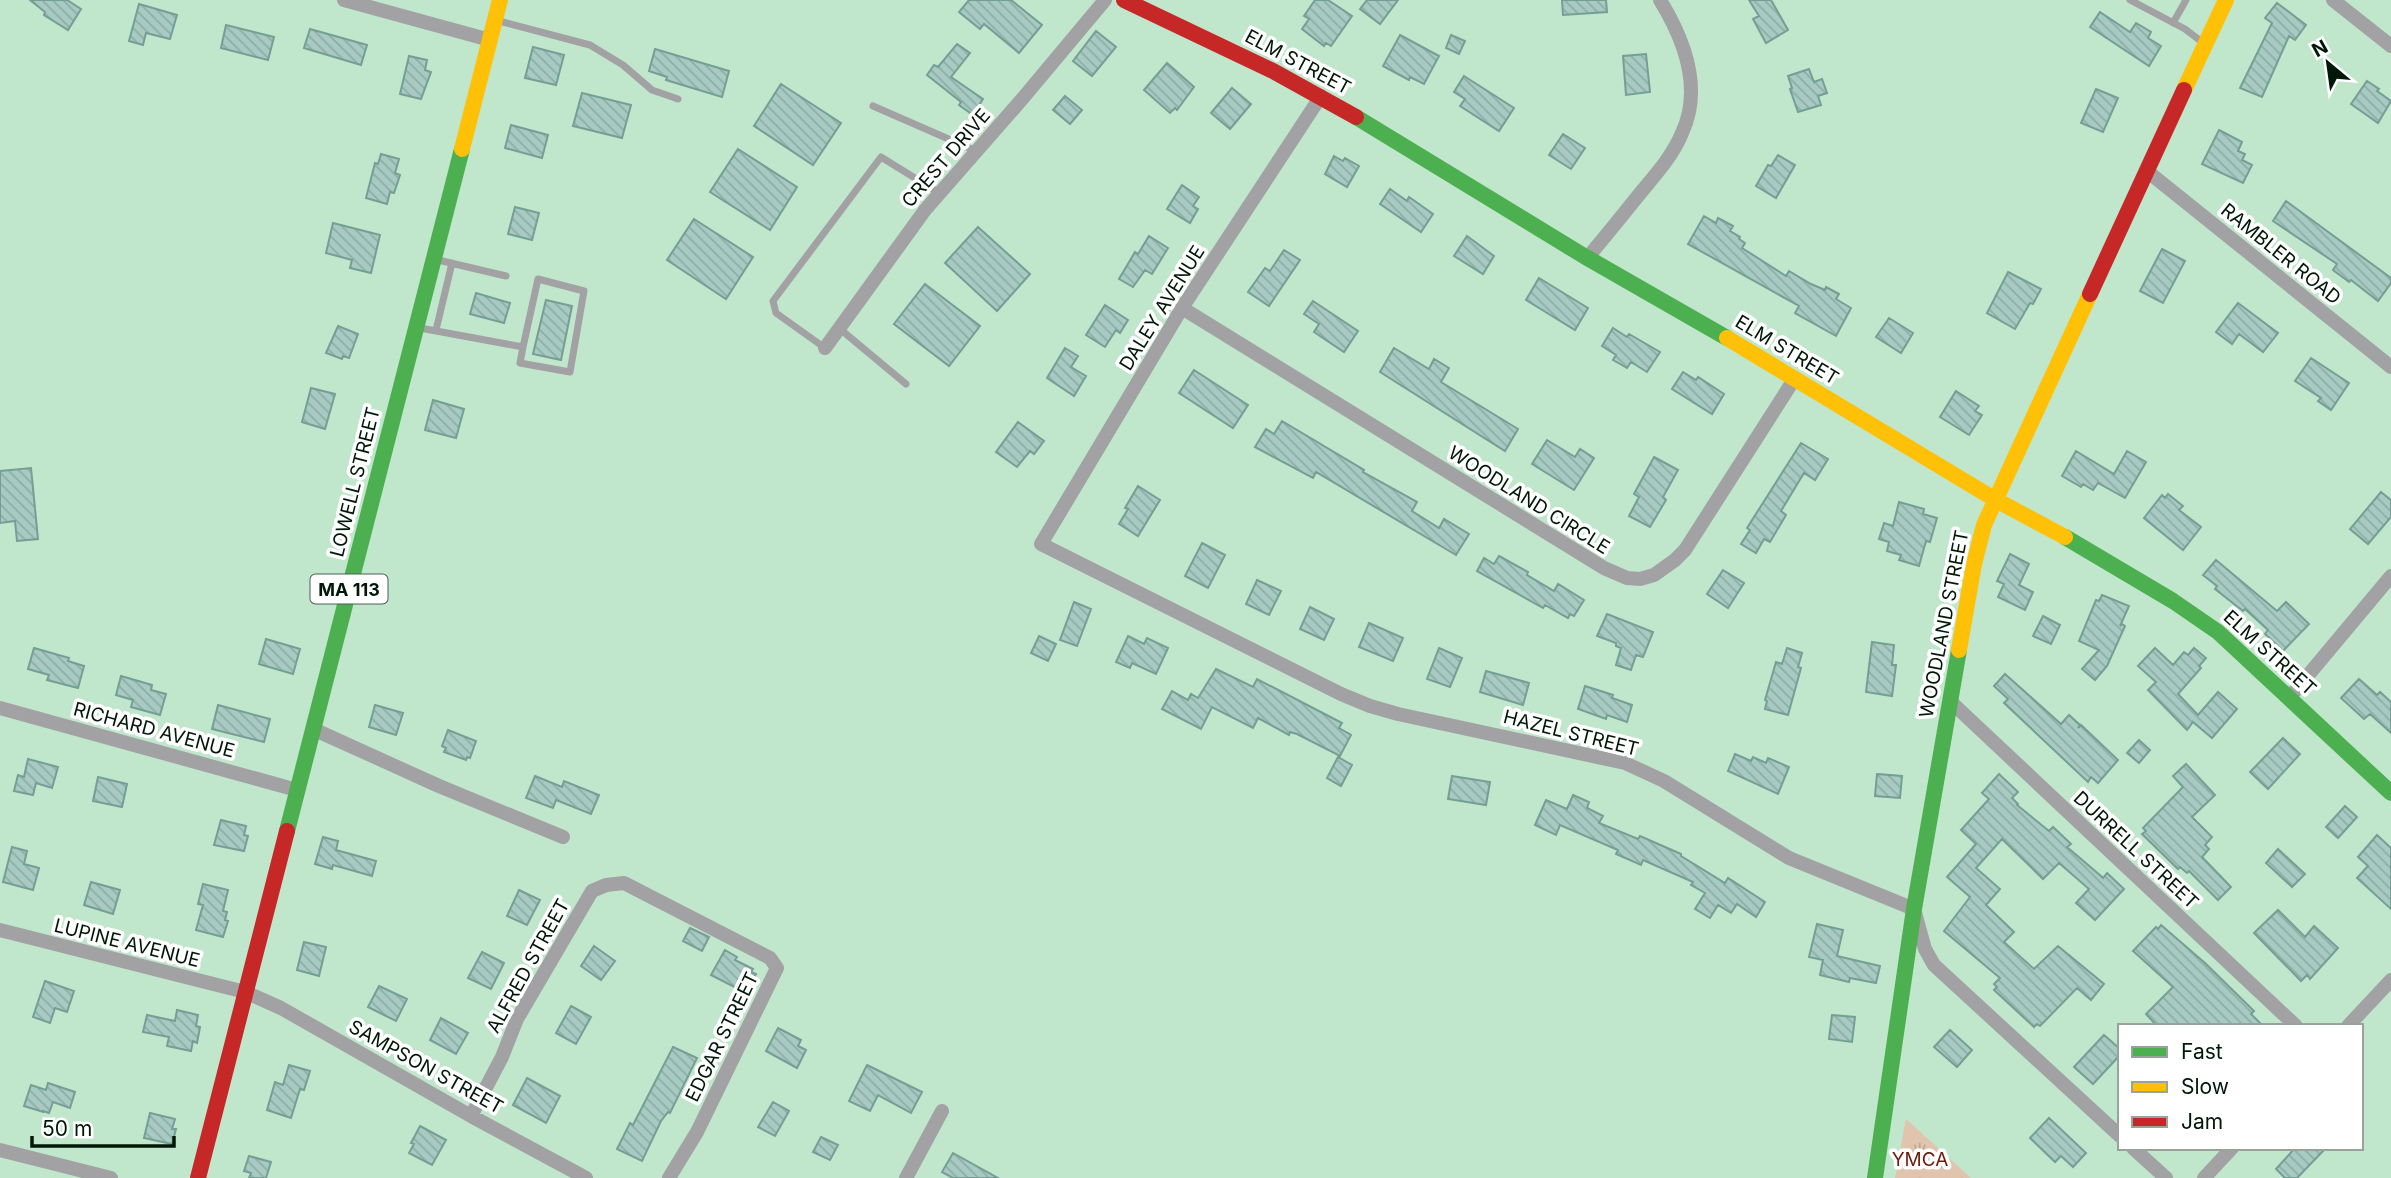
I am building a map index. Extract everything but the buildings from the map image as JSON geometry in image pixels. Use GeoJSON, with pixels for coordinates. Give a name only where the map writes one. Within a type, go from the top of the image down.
{"type":"FeatureCollection","features":[{"type":"Feature","properties":{"kind":"main road","name":"LOWELL STREET"},"geometry":{"type":"LineString","coordinates":[[198,1178],[500,0]]}},
{"type":"Feature","properties":{"kind":"main road","name":"ELM STREET"},"geometry":{"type":"LineString","coordinates":[[1124,0],[1321,96],[1587,258],[1996,500],[2173,601],[2218,632],[2391,793]]}},
{"type":"Feature","properties":{"kind":"main road","name":"WOODLAND STREET"},"geometry":{"type":"LineString","coordinates":[[1875,1178],[1914,909],[1973,564],[1984,525],[2226,0]]}},
{"type":"Feature","properties":{"kind":"street"},"geometry":{"type":"LineString","coordinates":[[344,0],[490,40]]}},
{"type":"Feature","properties":{"kind":"street","name":"CREST DRIVE"},"geometry":{"type":"LineString","coordinates":[[825,348],[925,210],[1105,0]]}},
{"type":"Feature","properties":{"kind":"street"},"geometry":{"type":"LineString","coordinates":[[1587,258],[1674,149],[1684,131],[1689,111],[1686,52],[1660,0]]}},
{"type":"Feature","properties":{"kind":"street"},"geometry":{"type":"LineString","coordinates":[[2333,0],[2391,46]]}},
{"type":"Feature","properties":{"kind":"street","name":"DALEY AVENUE"},"geometry":{"type":"LineString","coordinates":[[1041,544],[1182,308],[1321,96]]}},
{"type":"Feature","properties":{"kind":"street","name":"RAMBLER ROAD"},"geometry":{"type":"LineString","coordinates":[[2147,171],[2391,367]]}},
{"type":"Feature","properties":{"kind":"street","name":"WOODLAND CIRCLE"},"geometry":{"type":"LineString","coordinates":[[1182,308],[1604,568],[1627,578],[1640,579],[1654,575],[1685,550],[1795,379]]}},
{"type":"Feature","properties":{"kind":"street","name":"HAZEL STREET"},"geometry":{"type":"LineString","coordinates":[[1041,544],[1370,706],[1601,756],[1646,771],[1789,858],[1914,909]]}},
{"type":"Feature","properties":{"kind":"street"},"geometry":{"type":"LineString","coordinates":[[2289,698],[2391,576]]}},
{"type":"Feature","properties":{"kind":"street","name":"DURRELL STREET"},"geometry":{"type":"LineString","coordinates":[[1950,702],[2294,1024]]}},
{"type":"Feature","properties":{"kind":"street","name":"RICHARD AVENUE"},"geometry":{"type":"LineString","coordinates":[[0,708],[298,790]]}},
{"type":"Feature","properties":{"kind":"street"},"geometry":{"type":"LineString","coordinates":[[313,729],[439,786],[563,837]]}},
{"type":"Feature","properties":{"kind":"street","name":"EDGAR STREET"},"geometry":{"type":"LineString","coordinates":[[611,884],[624,883],[657,898],[770,958],[777,968],[697,1132],[669,1178]]}},
{"type":"Feature","properties":{"kind":"street","name":"ALFRED STREET"},"geometry":{"type":"LineString","coordinates":[[471,1116],[502,1057],[517,1019],[592,891],[611,884]]}},
{"type":"Feature","properties":{"kind":"street"},"geometry":{"type":"LineString","coordinates":[[1914,909],[1925,949],[1934,964],[2118,1134]]}},
{"type":"Feature","properties":{"kind":"street","name":"LUPINE AVENUE"},"geometry":{"type":"LineString","coordinates":[[0,930],[245,992]]}},
{"type":"Feature","properties":{"kind":"street"},"geometry":{"type":"LineString","coordinates":[[2349,1024],[2391,980]]}},
{"type":"Feature","properties":{"kind":"street","name":"SAMPSON STREET"},"geometry":{"type":"LineString","coordinates":[[245,992],[281,1008],[586,1178]]}},
{"type":"Feature","properties":{"kind":"street"},"geometry":{"type":"LineString","coordinates":[[906,1178],[942,1111]]}},
{"type":"Feature","properties":{"kind":"street"},"geometry":{"type":"LineString","coordinates":[[2135,1150],[2166,1178]]}},
{"type":"Feature","properties":{"kind":"street"},"geometry":{"type":"LineString","coordinates":[[2204,1178],[2230,1150]]}},
{"type":"Feature","properties":{"kind":"street"},"geometry":{"type":"LineString","coordinates":[[1,1155],[111,1178]]}},
{"type":"Feature","properties":{"kind":"lane"},"geometry":{"type":"LineString","coordinates":[[2130,0],[2174,23],[2206,45]]}},
{"type":"Feature","properties":{"kind":"lane"},"geometry":{"type":"LineString","coordinates":[[2174,23],[2186,0]]}},
{"type":"Feature","properties":{"kind":"lane"},"geometry":{"type":"LineString","coordinates":[[495,20],[590,45],[623,65],[652,90],[677,99]]}},
{"type":"Feature","properties":{"kind":"lane"},"geometry":{"type":"LineString","coordinates":[[873,106],[976,151]]}},
{"type":"Feature","properties":{"kind":"lane"},"geometry":{"type":"LineString","coordinates":[[825,348],[776,313],[773,301],[881,156],[939,194]]}},
{"type":"Feature","properties":{"kind":"lane"},"geometry":{"type":"LineString","coordinates":[[434,259],[506,276]]}},
{"type":"Feature","properties":{"kind":"lane"},"geometry":{"type":"LineString","coordinates":[[436,330],[452,263]]}},
{"type":"Feature","properties":{"kind":"lane"},"geometry":{"type":"LineString","coordinates":[[538,279],[584,291],[570,372],[520,363],[523,347],[538,279]]}},
{"type":"Feature","properties":{"kind":"lane"},"geometry":{"type":"LineString","coordinates":[[416,327],[523,347]]}},
{"type":"Feature","properties":{"kind":"lane"},"geometry":{"type":"LineString","coordinates":[[839,328],[906,384]]}},
{"type":"Feature","properties":{"kind":"green space","name":"YMCA"},"geometry":{"type":"Polygon","coordinates":[[[1906,1119],[1971,1178],[1895,1178],[1906,1119]]]}},
{"type":"Feature","properties":{"kind":"traffic: fast"},"geometry":{"type":"LineString","coordinates":[[1356,117],[1584,256],[1727,338]]}},
{"type":"Feature","properties":{"kind":"traffic: fast"},"geometry":{"type":"LineString","coordinates":[[287,831],[462,149]]}},
{"type":"Feature","properties":{"kind":"traffic: fast"},"geometry":{"type":"LineString","coordinates":[[2065,537],[2173,601],[2218,632],[2391,793]]}},
{"type":"Feature","properties":{"kind":"traffic: fast"},"geometry":{"type":"LineString","coordinates":[[1875,1178],[1914,909],[1959,650]]}},
{"type":"Feature","properties":{"kind":"traffic: slow"},"geometry":{"type":"LineString","coordinates":[[462,149],[500,0]]}},
{"type":"Feature","properties":{"kind":"traffic: slow"},"geometry":{"type":"LineString","coordinates":[[2184,90],[2226,0]]}},
{"type":"Feature","properties":{"kind":"traffic: slow"},"geometry":{"type":"LineString","coordinates":[[1959,650],[1974,564],[1984,525],[2090,294]]}},
{"type":"Feature","properties":{"kind":"traffic: slow"},"geometry":{"type":"LineString","coordinates":[[1727,338],[1996,500],[2065,537]]}},
{"type":"Feature","properties":{"kind":"traffic: jam"},"geometry":{"type":"LineString","coordinates":[[1124,0],[1273,71],[1356,117]]}},
{"type":"Feature","properties":{"kind":"traffic: jam"},"geometry":{"type":"LineString","coordinates":[[2090,294],[2184,90]]}},
{"type":"Feature","properties":{"kind":"traffic: jam"},"geometry":{"type":"LineString","coordinates":[[198,1178],[287,831]]}}]}
